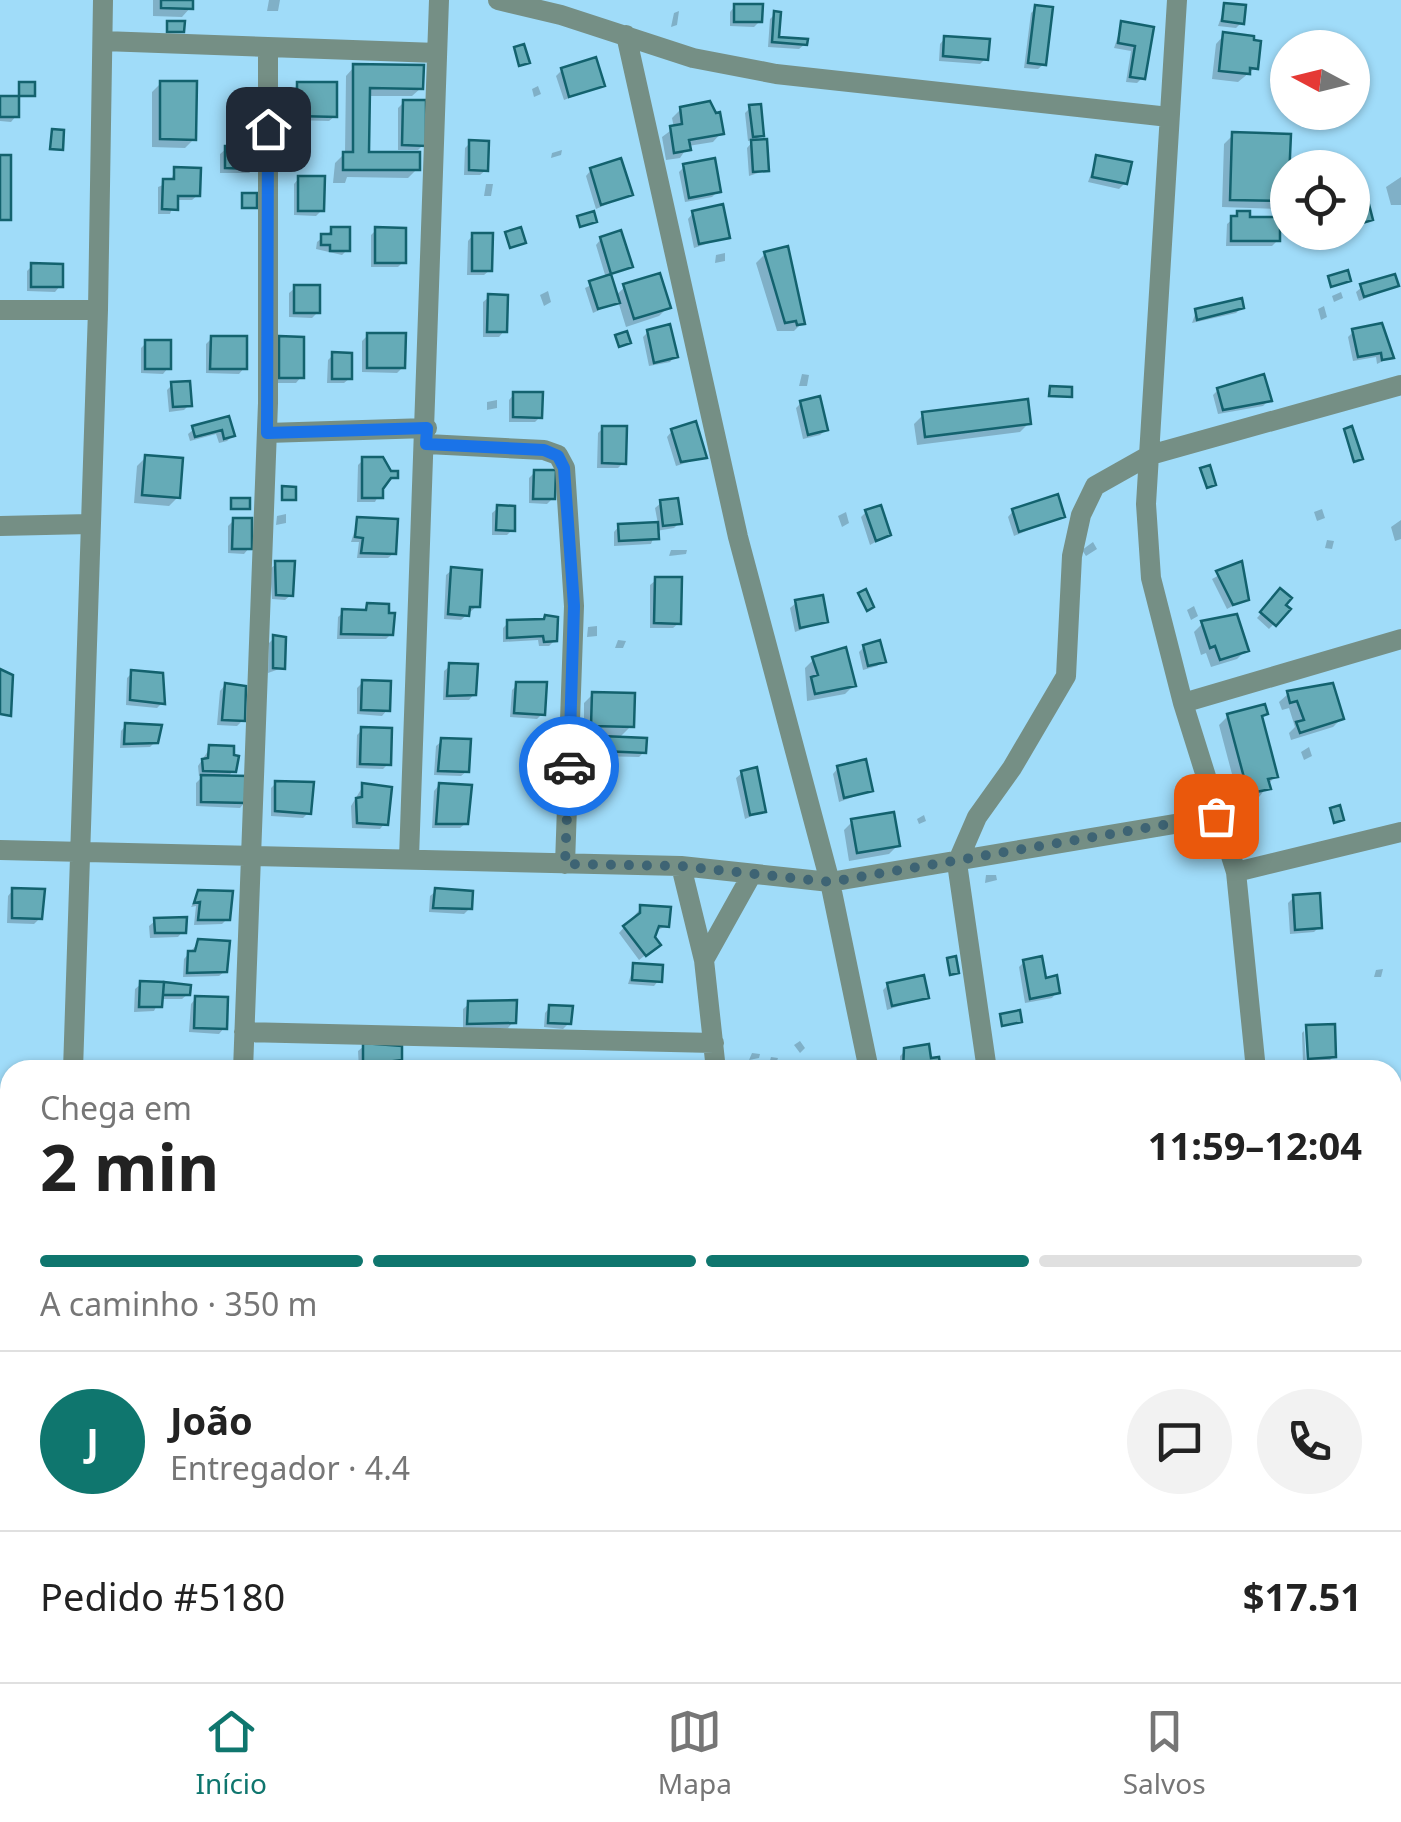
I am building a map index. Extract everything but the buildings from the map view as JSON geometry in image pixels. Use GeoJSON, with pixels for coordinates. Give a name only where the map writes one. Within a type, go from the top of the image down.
{"type":"FeatureCollection","features":[{"type":"Feature","properties":{"kind":"street"},"geometry":{"type":"LineString","coordinates":[[73,1060],[98,310],[102,0]]}},
{"type":"Feature","properties":{"kind":"street"},"geometry":{"type":"LineString","coordinates":[[409,858],[427,436],[439,0]]}},
{"type":"Feature","properties":{"kind":"street"},"geometry":{"type":"LineString","coordinates":[[498,0],[693,58],[776,74],[1169,117]]}},
{"type":"Feature","properties":{"kind":"street"},"geometry":{"type":"LineString","coordinates":[[1177,0],[1146,504],[1151,578],[1183,703],[1236,872],[1255,1060]]}},
{"type":"Feature","properties":{"kind":"street"},"geometry":{"type":"LineString","coordinates":[[626,35],[738,537],[830,882],[867,1060]]}},
{"type":"Feature","properties":{"kind":"street"},"geometry":{"type":"LineString","coordinates":[[103,41],[268,50],[437,53]]}},
{"type":"Feature","properties":{"kind":"street"},"geometry":{"type":"LineString","coordinates":[[243,1060],[267,433],[268,50]]}},
{"type":"Feature","properties":{"kind":"street"},"geometry":{"type":"LineString","coordinates":[[0,310],[98,310]]}},
{"type":"Feature","properties":{"kind":"street"},"geometry":{"type":"LineString","coordinates":[[986,1060],[957,863],[977,817],[1021,755],[1066,676],[1072,556],[1081,515],[1096,486],[1150,456],[1401,385]]}},
{"type":"Feature","properties":{"kind":"street"},"geometry":{"type":"LineString","coordinates":[[267,433],[427,436],[544,450],[558,456],[564,468],[574,606],[565,864]]}},
{"type":"Feature","properties":{"kind":"street"},"geometry":{"type":"LineString","coordinates":[[0,526],[90,524]]}},
{"type":"Feature","properties":{"kind":"street"},"geometry":{"type":"LineString","coordinates":[[1183,703],[1401,639]]}},
{"type":"Feature","properties":{"kind":"street"},"geometry":{"type":"LineString","coordinates":[[0,850],[680,866],[830,882],[1216,816]]}},
{"type":"Feature","properties":{"kind":"street"},"geometry":{"type":"LineString","coordinates":[[1236,872],[1401,832]]}},
{"type":"Feature","properties":{"kind":"street"},"geometry":{"type":"LineString","coordinates":[[680,866],[704,960],[715,1060]]}},
{"type":"Feature","properties":{"kind":"street"},"geometry":{"type":"LineString","coordinates":[[704,960],[752,874]]}},
{"type":"Feature","properties":{"kind":"street"},"geometry":{"type":"LineString","coordinates":[[244,1032],[714,1043]]}},
{"type":"Feature","properties":{"kind":"way so far"},"geometry":{"type":"LineString","coordinates":[[569,766],[565,864],[680,866],[830,882],[1216,816]]}},
{"type":"Feature","properties":{"kind":"route"},"geometry":{"type":"LineString","coordinates":[[268,129],[267,433],[427,428],[426,444],[544,450],[558,456],[564,468],[574,606],[569,766]]}}]}
